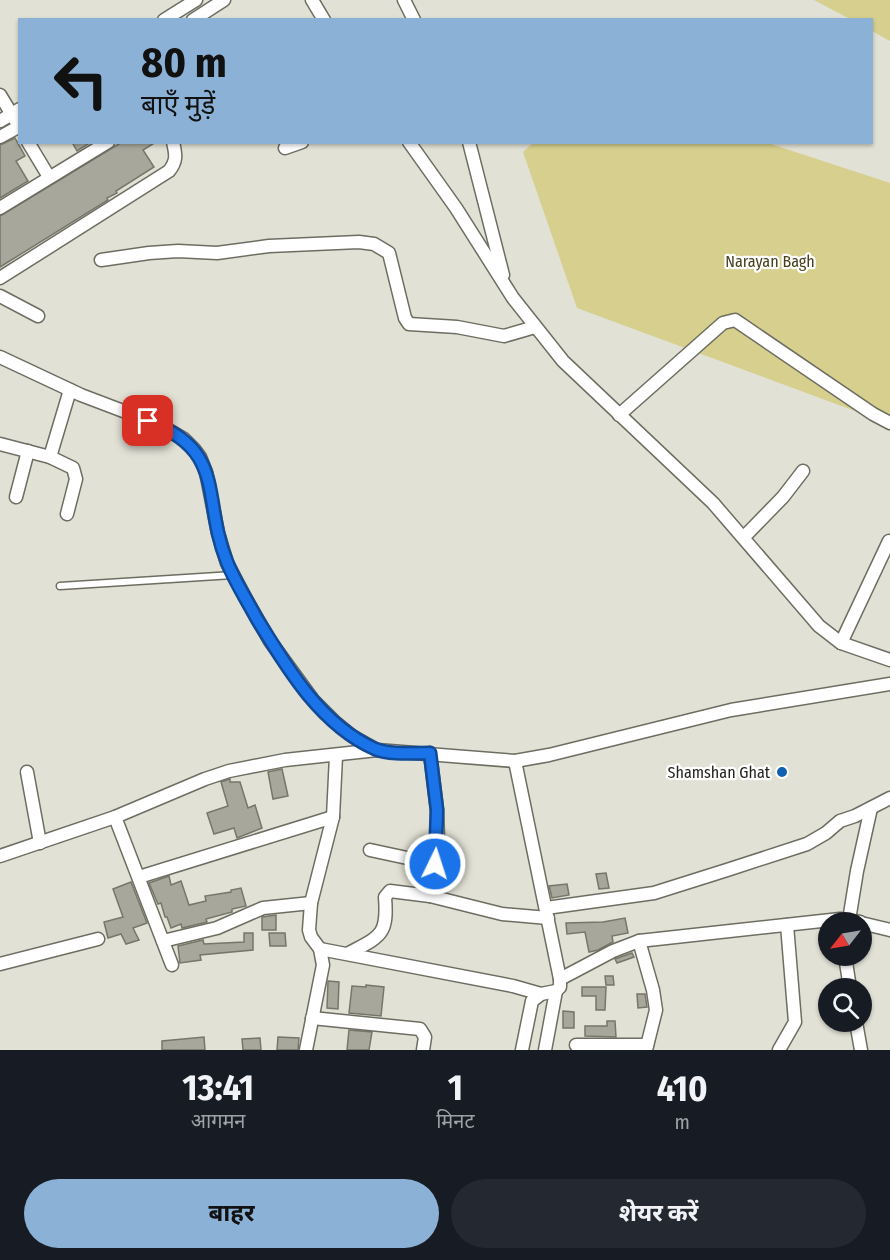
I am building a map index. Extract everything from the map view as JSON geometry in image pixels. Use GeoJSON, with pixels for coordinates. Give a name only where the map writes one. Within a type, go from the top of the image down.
{"type":"FeatureCollection","features":[{"type":"Feature","properties":{"kind":"street"},"geometry":{"type":"LineString","coordinates":[[167,18],[196,0]]}},
{"type":"Feature","properties":{"kind":"street"},"geometry":{"type":"LineString","coordinates":[[196,18],[224,0]]}},
{"type":"Feature","properties":{"kind":"street"},"geometry":{"type":"LineString","coordinates":[[312,0],[323,18]]}},
{"type":"Feature","properties":{"kind":"street"},"geometry":{"type":"LineString","coordinates":[[404,0],[413,18]]}},
{"type":"Feature","properties":{"kind":"street"},"geometry":{"type":"LineString","coordinates":[[0,95],[15,111],[0,121]]}},
{"type":"Feature","properties":{"kind":"street"},"geometry":{"type":"LineString","coordinates":[[0,137],[18,128]]}},
{"type":"Feature","properties":{"kind":"street"},"geometry":{"type":"LineString","coordinates":[[29,144],[49,177]]}},
{"type":"Feature","properties":{"kind":"street"},"geometry":{"type":"LineString","coordinates":[[0,208],[105,144]]}},
{"type":"Feature","properties":{"kind":"street"},"geometry":{"type":"LineString","coordinates":[[0,278],[169,171],[176,163],[174,144]]}},
{"type":"Feature","properties":{"kind":"street"},"geometry":{"type":"LineString","coordinates":[[285,148],[296,144]]}},
{"type":"Feature","properties":{"kind":"street"},"geometry":{"type":"LineString","coordinates":[[410,144],[456,208],[507,288],[562,360],[698,488],[744,537],[819,626],[841,643],[890,660]]}},
{"type":"Feature","properties":{"kind":"street"},"geometry":{"type":"LineString","coordinates":[[470,144],[507,288]]}},
{"type":"Feature","properties":{"kind":"street"},"geometry":{"type":"LineString","coordinates":[[101,260],[158,252],[217,253],[268,246],[359,242],[374,244],[389,254],[405,318],[409,324],[450,326],[504,336],[535,327]]}},
{"type":"Feature","properties":{"kind":"street"},"geometry":{"type":"LineString","coordinates":[[0,296],[38,316]]}},
{"type":"Feature","properties":{"kind":"street"},"geometry":{"type":"LineString","coordinates":[[620,415],[723,323],[735,320],[873,414],[890,423]]}},
{"type":"Feature","properties":{"kind":"street"},"geometry":{"type":"LineString","coordinates":[[0,357],[70,390],[160,425],[184,439],[194,449],[206,472],[218,533],[234,575],[270,641],[294,677],[313,700],[344,729],[377,750]]}},
{"type":"Feature","properties":{"kind":"street"},"geometry":{"type":"LineString","coordinates":[[50,458],[70,390]]}},
{"type":"Feature","properties":{"kind":"street"},"geometry":{"type":"LineString","coordinates":[[0,444],[69,465],[76,473],[76,479],[67,514]]}},
{"type":"Feature","properties":{"kind":"street"},"geometry":{"type":"LineString","coordinates":[[16,497],[28,451]]}},
{"type":"Feature","properties":{"kind":"street"},"geometry":{"type":"LineString","coordinates":[[744,537],[783,497],[803,471]]}},
{"type":"Feature","properties":{"kind":"street"},"geometry":{"type":"LineString","coordinates":[[841,643],[889,541]]}},
{"type":"Feature","properties":{"kind":"street"},"geometry":{"type":"LineString","coordinates":[[0,856],[115,817],[205,778],[285,760],[377,750],[516,760],[549,755],[731,710],[890,684]]}},
{"type":"Feature","properties":{"kind":"street"},"geometry":{"type":"LineString","coordinates":[[430,753],[437,810],[435,864],[430,896]]}},
{"type":"Feature","properties":{"kind":"street"},"geometry":{"type":"LineString","coordinates":[[306,1050],[323,965],[320,949],[309,930],[311,903],[333,817],[336,756]]}},
{"type":"Feature","properties":{"kind":"street"},"geometry":{"type":"LineString","coordinates":[[516,760],[547,913],[558,986],[545,1050]]}},
{"type":"Feature","properties":{"kind":"street"},"geometry":{"type":"LineString","coordinates":[[27,772],[40,843]]}},
{"type":"Feature","properties":{"kind":"street"},"geometry":{"type":"LineString","coordinates":[[349,953],[379,937],[385,924],[387,893],[394,891],[430,896],[502,914],[547,913],[654,892],[807,844],[826,833],[840,821],[890,798]]}},
{"type":"Feature","properties":{"kind":"street"},"geometry":{"type":"LineString","coordinates":[[852,912],[871,808]]}},
{"type":"Feature","properties":{"kind":"street"},"geometry":{"type":"LineString","coordinates":[[115,817],[172,965]]}},
{"type":"Feature","properties":{"kind":"street"},"geometry":{"type":"LineString","coordinates":[[139,877],[333,817]]}},
{"type":"Feature","properties":{"kind":"street"},"geometry":{"type":"LineString","coordinates":[[370,850],[435,864]]}},
{"type":"Feature","properties":{"kind":"street"},"geometry":{"type":"LineString","coordinates":[[163,941],[217,928],[263,908],[311,903]]}},
{"type":"Feature","properties":{"kind":"street"},"geometry":{"type":"LineString","coordinates":[[522,1050],[532,1001],[613,951],[639,941],[818,924]]}},
{"type":"Feature","properties":{"kind":"street"},"geometry":{"type":"LineString","coordinates":[[779,1050],[795,1022],[787,926]]}},
{"type":"Feature","properties":{"kind":"street"},"geometry":{"type":"LineString","coordinates":[[872,926],[890,930]]}},
{"type":"Feature","properties":{"kind":"street"},"geometry":{"type":"LineString","coordinates":[[0,964],[98,939]]}},
{"type":"Feature","properties":{"kind":"street"},"geometry":{"type":"LineString","coordinates":[[576,1045],[647,1047],[656,1010],[653,990],[639,941]]}},
{"type":"Feature","properties":{"kind":"street"},"geometry":{"type":"LineString","coordinates":[[320,949],[513,986],[541,994]]}},
{"type":"Feature","properties":{"kind":"street"},"geometry":{"type":"LineString","coordinates":[[312,1018],[420,1029],[425,1037],[423,1050]]}},
{"type":"Feature","properties":{"kind":"street"},"geometry":{"type":"LineString","coordinates":[[858,1032],[861,1050]]}},
{"type":"Feature","properties":{"kind":"lane"},"geometry":{"type":"LineString","coordinates":[[60,586],[234,575]]}},
{"type":"Feature","properties":{"kind":"green space"},"geometry":{"type":"Polygon","coordinates":[[[814,0],[890,0],[890,41],[873,32],[873,18],[848,18],[814,0]]]}},
{"type":"Feature","properties":{"kind":"green space","name":"Narayan Bagh"},"geometry":{"type":"Polygon","coordinates":[[[532,144],[771,144],[890,183],[890,424],[577,308],[523,152],[532,144]]]}},
{"type":"Feature","properties":{"kind":"building"},"geometry":{"type":"Polygon","coordinates":[[[15,138],[25,156],[16,161],[28,181],[0,198],[0,145],[15,138]]]}},
{"type":"Feature","properties":{"kind":"building"},"geometry":{"type":"Polygon","coordinates":[[[73,144],[88,144],[77,151],[73,144]]]}},
{"type":"Feature","properties":{"kind":"building"},"geometry":{"type":"Polygon","coordinates":[[[119,144],[153,144],[143,150],[154,167],[116,191],[117,193],[107,198],[108,200],[0,267],[0,216],[119,144]]]}},
{"type":"Feature","properties":{"kind":"building"},"geometry":{"type":"Polygon","coordinates":[[[282,769],[288,796],[273,799],[268,772],[282,769]]]}},
{"type":"Feature","properties":{"kind":"building"},"geometry":{"type":"Polygon","coordinates":[[[230,779],[230,782],[240,782],[248,808],[255,805],[262,828],[237,838],[234,828],[214,834],[207,813],[228,806],[221,782],[230,779]]]}},
{"type":"Feature","properties":{"kind":"building"},"geometry":{"type":"Polygon","coordinates":[[[606,873],[609,888],[599,889],[596,874],[606,873]]]}},
{"type":"Feature","properties":{"kind":"building"},"geometry":{"type":"Polygon","coordinates":[[[169,876],[171,885],[181,881],[189,905],[206,901],[205,896],[241,888],[246,906],[206,919],[207,922],[182,928],[181,924],[171,928],[161,903],[158,904],[149,883],[169,876]]]}},
{"type":"Feature","properties":{"kind":"building"},"geometry":{"type":"Polygon","coordinates":[[[131,882],[147,923],[133,928],[139,940],[126,944],[121,934],[108,938],[104,922],[123,917],[113,889],[131,882]]]}},
{"type":"Feature","properties":{"kind":"building"},"geometry":{"type":"Polygon","coordinates":[[[567,884],[569,895],[552,898],[549,886],[567,884]]]}},
{"type":"Feature","properties":{"kind":"building"},"geometry":{"type":"Polygon","coordinates":[[[276,915],[276,930],[262,930],[262,917],[276,915]]]}},
{"type":"Feature","properties":{"kind":"building"},"geometry":{"type":"Polygon","coordinates":[[[625,918],[628,933],[612,936],[613,942],[598,950],[589,952],[585,932],[567,934],[566,923],[603,922],[625,918]]]}},
{"type":"Feature","properties":{"kind":"building"},"geometry":{"type":"Polygon","coordinates":[[[244,933],[253,933],[253,950],[200,955],[201,960],[180,963],[178,946],[203,940],[204,944],[244,942],[244,933]]]}},
{"type":"Feature","properties":{"kind":"building"},"geometry":{"type":"Polygon","coordinates":[[[269,933],[285,933],[286,946],[270,946],[269,933]]]}},
{"type":"Feature","properties":{"kind":"building"},"geometry":{"type":"Polygon","coordinates":[[[632,953],[634,957],[617,963],[615,959],[632,953]]]}},
{"type":"Feature","properties":{"kind":"building"},"geometry":{"type":"Polygon","coordinates":[[[605,976],[613,976],[614,985],[606,985],[605,976]]]}},
{"type":"Feature","properties":{"kind":"building"},"geometry":{"type":"Polygon","coordinates":[[[328,981],[339,982],[338,1009],[327,1008],[328,981]]]}},
{"type":"Feature","properties":{"kind":"building"},"geometry":{"type":"Polygon","coordinates":[[[366,985],[384,987],[381,1016],[349,1013],[352,986],[366,987],[366,985]]]}},
{"type":"Feature","properties":{"kind":"building"},"geometry":{"type":"Polygon","coordinates":[[[582,987],[606,987],[605,1010],[596,1010],[596,996],[582,996],[582,987]]]}},
{"type":"Feature","properties":{"kind":"building"},"geometry":{"type":"Polygon","coordinates":[[[637,994],[645,994],[647,1007],[638,1008],[637,994]]]}},
{"type":"Feature","properties":{"kind":"building"},"geometry":{"type":"Polygon","coordinates":[[[563,1011],[574,1012],[574,1028],[563,1028],[563,1011]]]}},
{"type":"Feature","properties":{"kind":"building"},"geometry":{"type":"Polygon","coordinates":[[[607,1021],[615,1021],[616,1037],[585,1036],[585,1026],[607,1026],[607,1021]]]}},
{"type":"Feature","properties":{"kind":"building"},"geometry":{"type":"Polygon","coordinates":[[[349,1030],[372,1032],[369,1050],[347,1050],[349,1030]]]}},
{"type":"Feature","properties":{"kind":"building"},"geometry":{"type":"Polygon","coordinates":[[[204,1037],[205,1050],[162,1050],[162,1041],[204,1037]]]}},
{"type":"Feature","properties":{"kind":"building"},"geometry":{"type":"Polygon","coordinates":[[[278,1037],[299,1038],[298,1050],[277,1050],[278,1037]]]}},
{"type":"Feature","properties":{"kind":"building"},"geometry":{"type":"Polygon","coordinates":[[[260,1038],[261,1050],[243,1050],[242,1039],[260,1038]]]}},
{"type":"Feature","properties":{"kind":"place","name":"Shamshan Ghat"},"geometry":{"type":"Point","coordinates":[782,772]}},
{"type":"Feature","properties":{"kind":"route"},"geometry":{"type":"LineString","coordinates":[[148,421],[175,432],[200,457],[206,472],[218,533],[227,563],[270,641],[294,677],[313,700],[352,736],[377,750],[430,753],[437,810],[438,839],[435,864]]}}]}
